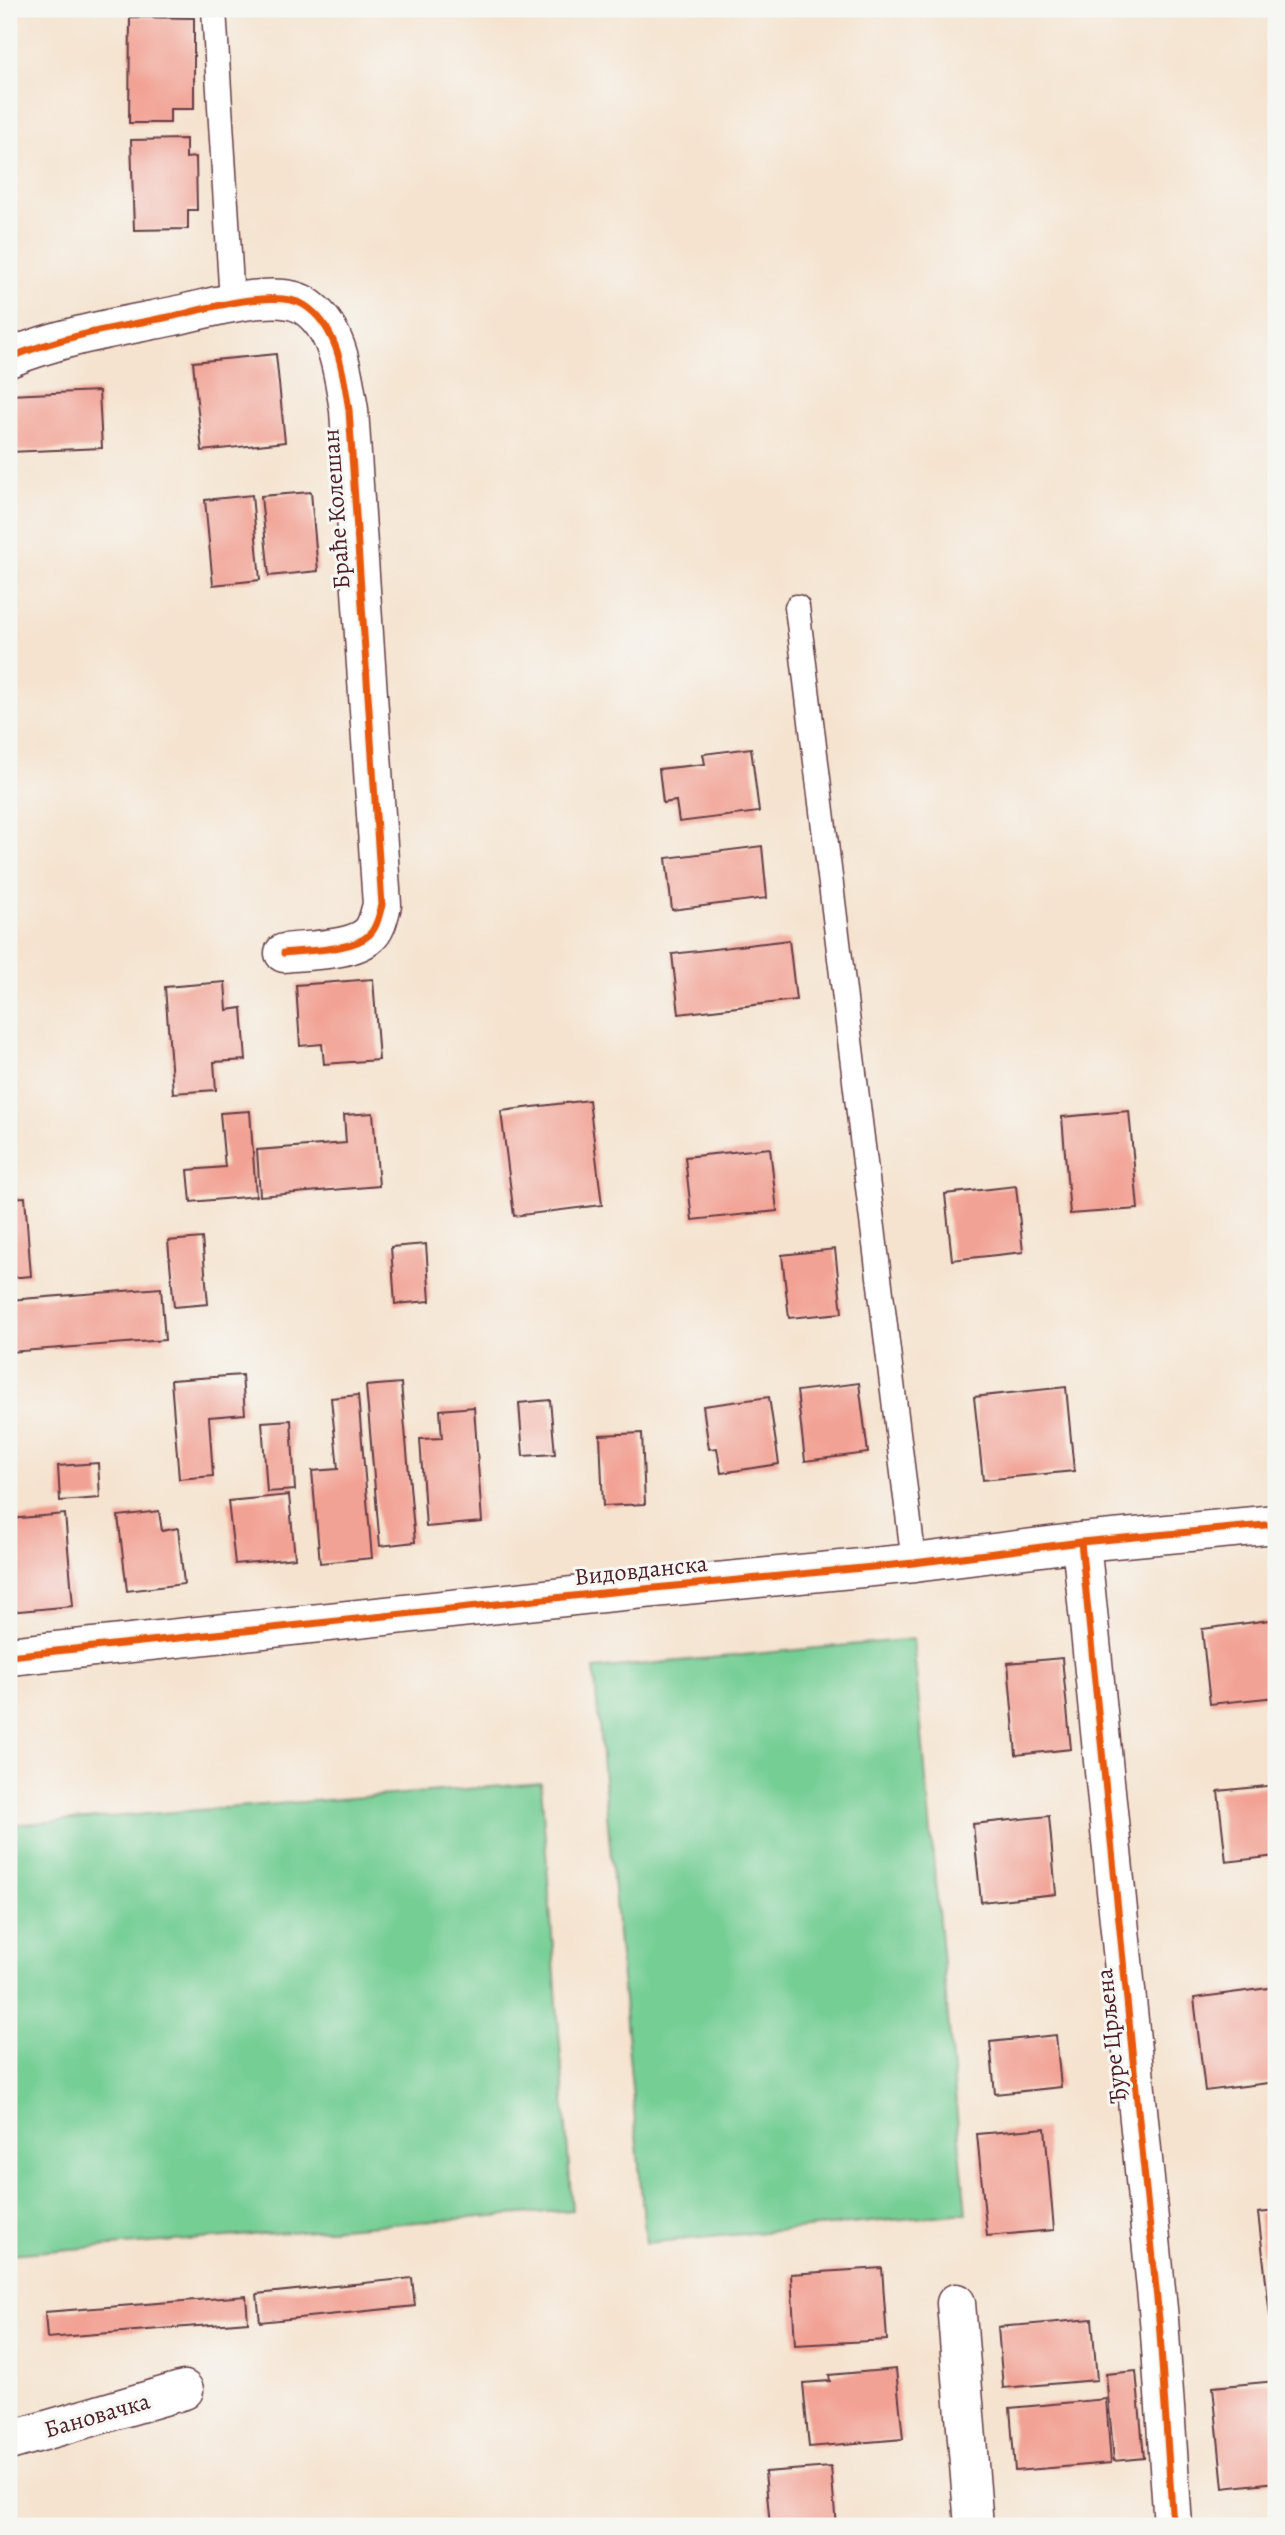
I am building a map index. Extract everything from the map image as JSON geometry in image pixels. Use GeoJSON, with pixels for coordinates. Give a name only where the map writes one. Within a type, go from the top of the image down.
{"type":"FeatureCollection","features":[{"type":"Feature","properties":{"kind":"street","name":"Браће Колешан"},"geometry":{"type":"LineString","coordinates":[[9,358],[30,349],[128,323],[232,302],[290,299],[305,305],[320,319],[332,338],[349,410],[382,905],[370,934],[349,946],[284,953]]}},
{"type":"Feature","properties":{"kind":"street","name":"Видовданска"},"geometry":{"type":"LineString","coordinates":[[9,1656],[914,1563],[1081,1542],[1276,1524]]}},
{"type":"Feature","properties":{"kind":"street","name":"Ђуре Црљена"},"geometry":{"type":"LineString","coordinates":[[1081,1542],[1157,2305],[1173,2526]]}},
{"type":"Feature","properties":{"kind":"street"},"geometry":{"type":"LineString","coordinates":[[956,2302],[974,2526]]}},
{"type":"Feature","properties":{"kind":"street","name":"Бановачка"},"geometry":{"type":"LineString","coordinates":[[9,2441],[184,2390]]}},
{"type":"Feature","properties":{"kind":"lane"},"geometry":{"type":"LineString","coordinates":[[214,9],[232,302]]}},
{"type":"Feature","properties":{"kind":"lane"},"geometry":{"type":"LineString","coordinates":[[797,607],[914,1563]]}},
{"type":"Feature","properties":{"kind":"green space"},"geometry":{"type":"Polygon","coordinates":[[[913,1639],[966,2213],[646,2243],[594,1669],[913,1639]]]}},
{"type":"Feature","properties":{"kind":"green space"},"geometry":{"type":"Polygon","coordinates":[[[541,1783],[572,2210],[9,2254],[9,1825],[541,1783]]]}},
{"type":"Feature","properties":{"kind":"building"},"geometry":{"type":"Polygon","coordinates":[[[130,17],[194,18],[194,109],[170,109],[170,123],[129,123],[130,17]]]}},
{"type":"Feature","properties":{"kind":"building"},"geometry":{"type":"Polygon","coordinates":[[[186,139],[186,158],[196,157],[197,210],[188,210],[188,229],[134,230],[131,140],[186,139]]]}},
{"type":"Feature","properties":{"kind":"building"},"geometry":{"type":"Polygon","coordinates":[[[276,354],[285,442],[202,451],[193,362],[276,354]]]}},
{"type":"Feature","properties":{"kind":"building"},"geometry":{"type":"Polygon","coordinates":[[[99,391],[102,448],[9,452],[9,395],[99,391]]]}},
{"type":"Feature","properties":{"kind":"building"},"geometry":{"type":"Polygon","coordinates":[[[311,492],[318,571],[269,576],[261,496],[311,492]]]}},
{"type":"Feature","properties":{"kind":"building"},"geometry":{"type":"Polygon","coordinates":[[[252,495],[260,580],[213,585],[205,500],[252,495]]]}},
{"type":"Feature","properties":{"kind":"building"},"geometry":{"type":"Polygon","coordinates":[[[751,748],[759,812],[679,822],[676,801],[663,803],[659,769],[705,764],[703,754],[751,748]]]}},
{"type":"Feature","properties":{"kind":"building"},"geometry":{"type":"Polygon","coordinates":[[[762,846],[767,898],[672,910],[666,858],[762,846]]]}},
{"type":"Feature","properties":{"kind":"building"},"geometry":{"type":"Polygon","coordinates":[[[789,940],[796,1000],[679,1014],[672,954],[789,940]]]}},
{"type":"Feature","properties":{"kind":"building"},"geometry":{"type":"Polygon","coordinates":[[[373,979],[379,1060],[324,1064],[322,1044],[300,1046],[296,985],[373,979]]]}},
{"type":"Feature","properties":{"kind":"building"},"geometry":{"type":"Polygon","coordinates":[[[225,982],[227,1010],[242,1008],[246,1060],[214,1062],[216,1090],[173,1093],[165,987],[225,982]]]}},
{"type":"Feature","properties":{"kind":"building"},"geometry":{"type":"Polygon","coordinates":[[[589,1100],[602,1205],[514,1216],[501,1111],[589,1100]]]}},
{"type":"Feature","properties":{"kind":"building"},"geometry":{"type":"Polygon","coordinates":[[[250,1111],[256,1196],[191,1202],[188,1170],[225,1167],[220,1113],[250,1111]]]}},
{"type":"Feature","properties":{"kind":"building"},"geometry":{"type":"Polygon","coordinates":[[[1129,1111],[1138,1209],[1070,1214],[1062,1117],[1129,1111]]]}},
{"type":"Feature","properties":{"kind":"building"},"geometry":{"type":"Polygon","coordinates":[[[373,1113],[379,1186],[260,1196],[257,1150],[346,1143],[344,1115],[373,1113]]]}},
{"type":"Feature","properties":{"kind":"building"},"geometry":{"type":"Polygon","coordinates":[[[770,1148],[777,1211],[692,1220],[685,1157],[770,1148]]]}},
{"type":"Feature","properties":{"kind":"building"},"geometry":{"type":"Polygon","coordinates":[[[1016,1186],[1023,1252],[952,1260],[945,1194],[1016,1186]]]}},
{"type":"Feature","properties":{"kind":"building"},"geometry":{"type":"Polygon","coordinates":[[[25,1197],[31,1276],[9,1278],[9,1198],[25,1197]]]}},
{"type":"Feature","properties":{"kind":"building"},"geometry":{"type":"Polygon","coordinates":[[[202,1238],[208,1304],[174,1307],[168,1241],[202,1238]]]}},
{"type":"Feature","properties":{"kind":"building"},"geometry":{"type":"Polygon","coordinates":[[[426,1244],[430,1301],[395,1304],[391,1247],[426,1244]]]}},
{"type":"Feature","properties":{"kind":"building"},"geometry":{"type":"Polygon","coordinates":[[[835,1249],[842,1313],[789,1318],[782,1255],[835,1249]]]}},
{"type":"Feature","properties":{"kind":"building"},"geometry":{"type":"Polygon","coordinates":[[[161,1288],[165,1340],[9,1352],[9,1300],[161,1288]]]}},
{"type":"Feature","properties":{"kind":"building"},"geometry":{"type":"Polygon","coordinates":[[[242,1375],[245,1414],[209,1417],[213,1476],[179,1479],[171,1380],[242,1375]]]}},
{"type":"Feature","properties":{"kind":"building"},"geometry":{"type":"Polygon","coordinates":[[[401,1383],[415,1542],[380,1546],[366,1386],[401,1383]]]}},
{"type":"Feature","properties":{"kind":"building"},"geometry":{"type":"Polygon","coordinates":[[[859,1383],[868,1453],[805,1461],[797,1391],[859,1383]]]}},
{"type":"Feature","properties":{"kind":"building"},"geometry":{"type":"Polygon","coordinates":[[[1066,1387],[1074,1471],[983,1480],[974,1397],[1066,1387]]]}},
{"type":"Feature","properties":{"kind":"building"},"geometry":{"type":"Polygon","coordinates":[[[358,1395],[372,1558],[320,1563],[312,1471],[338,1469],[331,1398],[358,1395]]]}},
{"type":"Feature","properties":{"kind":"building"},"geometry":{"type":"Polygon","coordinates":[[[769,1397],[779,1464],[721,1473],[717,1448],[709,1449],[703,1406],[769,1397]]]}},
{"type":"Feature","properties":{"kind":"building"},"geometry":{"type":"Polygon","coordinates":[[[550,1400],[555,1454],[523,1456],[519,1403],[550,1400]]]}},
{"type":"Feature","properties":{"kind":"building"},"geometry":{"type":"Polygon","coordinates":[[[474,1407],[482,1522],[426,1527],[420,1439],[442,1438],[440,1410],[474,1407]]]}},
{"type":"Feature","properties":{"kind":"building"},"geometry":{"type":"Polygon","coordinates":[[[291,1420],[295,1490],[267,1492],[262,1422],[291,1420]]]}},
{"type":"Feature","properties":{"kind":"building"},"geometry":{"type":"Polygon","coordinates":[[[642,1433],[645,1504],[603,1506],[600,1435],[642,1433]]]}},
{"type":"Feature","properties":{"kind":"building"},"geometry":{"type":"Polygon","coordinates":[[[98,1463],[100,1498],[60,1501],[58,1466],[98,1463]]]}},
{"type":"Feature","properties":{"kind":"building"},"geometry":{"type":"Polygon","coordinates":[[[289,1495],[295,1558],[235,1564],[228,1501],[289,1495]]]}},
{"type":"Feature","properties":{"kind":"building"},"geometry":{"type":"Polygon","coordinates":[[[159,1511],[162,1531],[178,1528],[184,1584],[127,1591],[118,1516],[159,1511]]]}},
{"type":"Feature","properties":{"kind":"building"},"geometry":{"type":"Polygon","coordinates":[[[65,1514],[73,1606],[9,1612],[9,1519],[65,1514]]]}},
{"type":"Feature","properties":{"kind":"building"},"geometry":{"type":"Polygon","coordinates":[[[1270,1620],[1276,1697],[1210,1704],[1202,1629],[1270,1620]]]}},
{"type":"Feature","properties":{"kind":"building"},"geometry":{"type":"Polygon","coordinates":[[[1062,1658],[1071,1749],[1016,1755],[1008,1663],[1062,1658]]]}},
{"type":"Feature","properties":{"kind":"building"},"geometry":{"type":"Polygon","coordinates":[[[1276,1785],[1276,1856],[1226,1862],[1218,1791],[1276,1785]]]}},
{"type":"Feature","properties":{"kind":"building"},"geometry":{"type":"Polygon","coordinates":[[[1049,1816],[1056,1894],[981,1902],[973,1824],[1049,1816]]]}},
{"type":"Feature","properties":{"kind":"building"},"geometry":{"type":"Polygon","coordinates":[[[1276,1987],[1276,2082],[1205,2091],[1194,1998],[1276,1987]]]}},
{"type":"Feature","properties":{"kind":"building"},"geometry":{"type":"Polygon","coordinates":[[[1056,2035],[1061,2087],[995,2094],[990,2042],[1056,2035]]]}},
{"type":"Feature","properties":{"kind":"building"},"geometry":{"type":"Polygon","coordinates":[[[1045,2128],[1054,2230],[987,2236],[977,2134],[1045,2128]]]}},
{"type":"Feature","properties":{"kind":"building"},"geometry":{"type":"Polygon","coordinates":[[[1276,2211],[1276,2315],[1270,2316],[1258,2213],[1276,2211]]]}},
{"type":"Feature","properties":{"kind":"building"},"geometry":{"type":"Polygon","coordinates":[[[882,2268],[887,2340],[795,2345],[791,2274],[882,2268]]]}},
{"type":"Feature","properties":{"kind":"building"},"geometry":{"type":"Polygon","coordinates":[[[412,2278],[415,2306],[260,2322],[257,2294],[412,2278]]]}},
{"type":"Feature","properties":{"kind":"building"},"geometry":{"type":"Polygon","coordinates":[[[246,2296],[248,2322],[47,2338],[45,2312],[246,2296]]]}},
{"type":"Feature","properties":{"kind":"building"},"geometry":{"type":"Polygon","coordinates":[[[1092,2319],[1097,2380],[1003,2388],[998,2327],[1092,2319]]]}},
{"type":"Feature","properties":{"kind":"building"},"geometry":{"type":"Polygon","coordinates":[[[896,2369],[903,2439],[809,2447],[803,2383],[830,2381],[829,2375],[896,2369]]]}},
{"type":"Feature","properties":{"kind":"building"},"geometry":{"type":"Polygon","coordinates":[[[1136,2371],[1144,2458],[1114,2461],[1106,2374],[1136,2371]]]}},
{"type":"Feature","properties":{"kind":"building"},"geometry":{"type":"Polygon","coordinates":[[[1276,2381],[1276,2482],[1223,2488],[1213,2387],[1276,2381]]]}},
{"type":"Feature","properties":{"kind":"building"},"geometry":{"type":"Polygon","coordinates":[[[1106,2399],[1111,2463],[1015,2471],[1010,2408],[1106,2399]]]}},
{"type":"Feature","properties":{"kind":"building"},"geometry":{"type":"Polygon","coordinates":[[[831,2467],[836,2526],[770,2526],[765,2472],[831,2467]]]}},
{"type":"Feature","properties":{"kind":"cycle path"},"geometry":{"type":"LineString","coordinates":[[9,358],[90,333],[259,299],[292,300],[304,305],[316,314],[332,338],[349,410],[382,905],[374,929],[361,940],[341,947],[284,953]]}},
{"type":"Feature","properties":{"kind":"cycle path"},"geometry":{"type":"LineString","coordinates":[[9,1656],[914,1563],[1081,1542],[1276,1524]]}},
{"type":"Feature","properties":{"kind":"cycle path"},"geometry":{"type":"LineString","coordinates":[[1081,1542],[1159,2319],[1173,2526]]}}]}
